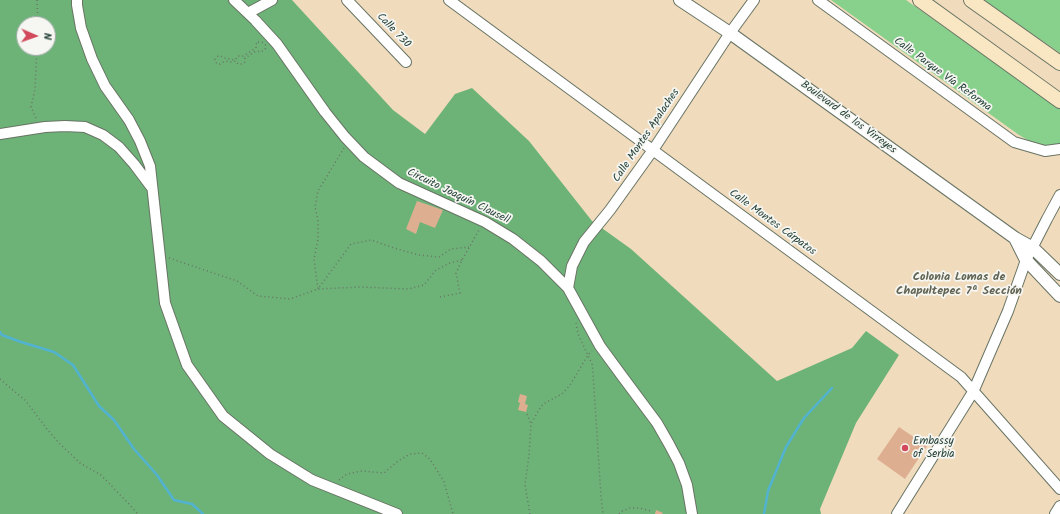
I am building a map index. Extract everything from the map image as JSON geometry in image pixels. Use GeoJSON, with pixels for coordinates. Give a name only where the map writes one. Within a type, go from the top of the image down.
{"type":"FeatureCollection","features":[{"type":"Feature","properties":{"kind":"main road"},"geometry":{"type":"LineString","coordinates":[[920,0],[1060,101]]}},
{"type":"Feature","properties":{"kind":"main road"},"geometry":{"type":"LineString","coordinates":[[971,0],[1060,63]]}},
{"type":"Feature","properties":{"kind":"street"},"geometry":{"type":"LineString","coordinates":[[77,0],[81,28],[92,59],[106,86],[129,120],[140,141],[150,166],[165,303],[187,365],[223,416],[270,454],[312,480],[397,514]]}},
{"type":"Feature","properties":{"kind":"street","name":"Circuito Joaquín Clausell"},"geometry":{"type":"LineString","coordinates":[[234,0],[277,44],[325,112],[364,157],[399,183],[484,222],[509,236],[527,249],[568,288],[600,346],[657,423],[669,444],[679,463],[687,485],[692,514]]}},
{"type":"Feature","properties":{"kind":"street"},"geometry":{"type":"LineString","coordinates":[[248,13],[272,0]]}},
{"type":"Feature","properties":{"kind":"street","name":"Calle 730"},"geometry":{"type":"LineString","coordinates":[[347,0],[406,62]]}},
{"type":"Feature","properties":{"kind":"street","name":"Calle Montes Cárpatos"},"geometry":{"type":"LineString","coordinates":[[449,0],[961,377],[1060,489]]}},
{"type":"Feature","properties":{"kind":"street","name":"Boulevard de los Virreyes"},"geometry":{"type":"LineString","coordinates":[[680,0],[730,33],[1015,238],[1033,248],[1060,274]]}},
{"type":"Feature","properties":{"kind":"street","name":"Calle Montes Apalaches"},"geometry":{"type":"LineString","coordinates":[[568,288],[572,266],[584,242],[610,210],[653,150],[730,33],[754,0]]}},
{"type":"Feature","properties":{"kind":"street","name":"Calle Parque Vía Reforma"},"geometry":{"type":"LineString","coordinates":[[818,0],[1014,142],[1045,151],[1060,149]]}},
{"type":"Feature","properties":{"kind":"street"},"geometry":{"type":"LineString","coordinates":[[0,134],[39,128],[65,126],[84,127],[103,135],[119,147],[152,188]]}},
{"type":"Feature","properties":{"kind":"street"},"geometry":{"type":"LineString","coordinates":[[897,514],[973,392],[1008,311],[1026,260],[1060,195]]}},
{"type":"Feature","properties":{"kind":"street","name":"Boulevard de los Virreyes"},"geometry":{"type":"LineString","coordinates":[[1015,238],[1026,260],[1060,296]]}},
{"type":"Feature","properties":{"kind":"street"},"geometry":{"type":"LineString","coordinates":[[1055,514],[1060,506]]}},
{"type":"Feature","properties":{"kind":"path"},"geometry":{"type":"LineString","coordinates":[[37,0],[38,16]]}},
{"type":"Feature","properties":{"kind":"path"},"geometry":{"type":"LineString","coordinates":[[258,42],[265,44],[264,50],[260,52],[256,51],[245,58],[245,62],[242,64],[238,64],[236,61],[226,61],[218,64],[215,60],[218,56],[235,60],[238,56],[243,56],[256,48],[256,44],[258,42]]}},
{"type":"Feature","properties":{"kind":"path"},"geometry":{"type":"LineString","coordinates":[[37,56],[35,89],[31,107],[39,128]]}},
{"type":"Feature","properties":{"kind":"path"},"geometry":{"type":"LineString","coordinates":[[318,289],[314,259],[318,238],[318,220],[315,207],[318,191],[348,140]]}},
{"type":"Feature","properties":{"kind":"path"},"geometry":{"type":"LineString","coordinates":[[440,297],[460,293],[456,273],[484,222]]}},
{"type":"Feature","properties":{"kind":"path"},"geometry":{"type":"LineString","coordinates":[[318,289],[351,244],[371,240],[419,255],[439,257],[451,249],[469,247]]}},
{"type":"Feature","properties":{"kind":"path"},"geometry":{"type":"LineString","coordinates":[[160,254],[237,280],[258,296],[290,299],[318,289],[361,287],[408,289],[424,285],[436,270],[450,263],[462,260]]}},
{"type":"Feature","properties":{"kind":"path"},"geometry":{"type":"LineString","coordinates":[[581,312],[577,316],[576,321],[578,334],[582,345],[592,364],[603,514]]}},
{"type":"Feature","properties":{"kind":"path"},"geometry":{"type":"LineString","coordinates":[[530,514],[525,485],[531,424],[543,404],[562,394],[570,385],[588,355],[600,346]]}},
{"type":"Feature","properties":{"kind":"path"},"geometry":{"type":"LineString","coordinates":[[0,379],[25,400],[46,429],[59,443],[80,463],[101,475],[138,514]]}},
{"type":"Feature","properties":{"kind":"path"},"geometry":{"type":"LineString","coordinates":[[527,414],[531,424]]}},
{"type":"Feature","properties":{"kind":"path"},"geometry":{"type":"LineString","coordinates":[[331,487],[347,474],[362,471],[384,473],[398,461],[410,454],[422,453],[430,459],[444,482],[453,514]]}},
{"type":"Feature","properties":{"kind":"path"},"geometry":{"type":"LineString","coordinates":[[619,514],[630,508],[639,508],[651,511]]}},
{"type":"Feature","properties":{"kind":"green space"},"geometry":{"type":"Polygon","coordinates":[[[0,0],[292,0],[393,110],[425,134],[455,94],[472,88],[529,141],[592,221],[631,249],[777,381],[852,348],[866,331],[899,355],[856,423],[820,509],[821,514],[0,514],[0,0]]]}},
{"type":"Feature","properties":{"kind":"green space"},"geometry":{"type":"Polygon","coordinates":[[[831,0],[906,0],[1060,109],[1060,146],[1036,145],[1019,135],[831,0]]]}},
{"type":"Feature","properties":{"kind":"green space"},"geometry":{"type":"Polygon","coordinates":[[[983,0],[1060,0],[1060,53],[983,0]]]}},
{"type":"Feature","properties":{"kind":"building"},"geometry":{"type":"Polygon","coordinates":[[[417,201],[443,210],[435,228],[420,222],[416,234],[406,229],[417,201]]]}},
{"type":"Feature","properties":{"kind":"building"},"geometry":{"type":"Polygon","coordinates":[[[520,394],[527,396],[525,404],[528,405],[526,412],[518,410],[520,394]]]}},
{"type":"Feature","properties":{"kind":"building"},"geometry":{"type":"Polygon","coordinates":[[[899,427],[927,446],[905,479],[877,459],[899,427]]]}},
{"type":"Feature","properties":{"kind":"building"},"geometry":{"type":"Polygon","coordinates":[[[656,510],[663,513],[655,514],[656,510]]]}},
{"type":"Feature","properties":{"kind":"waterway"},"geometry":{"type":"LineString","coordinates":[[0,332],[2,335],[54,352],[73,365],[99,406],[114,420],[134,449],[157,475],[174,500],[192,504],[203,514]]}},
{"type":"Feature","properties":{"kind":"waterway"},"geometry":{"type":"LineString","coordinates":[[764,514],[768,491],[786,447],[804,418],[832,388]]}},
{"type":"Feature","properties":{"kind":"place","name":"Embassy of Serbia"},"geometry":{"type":"Point","coordinates":[905,448]}},
{"type":"Feature","properties":{"kind":"district","name":"Colonia Lomas de Chapultepec 7ª Sección"},"geometry":{"type":"Point","coordinates":[959,285]}}]}
